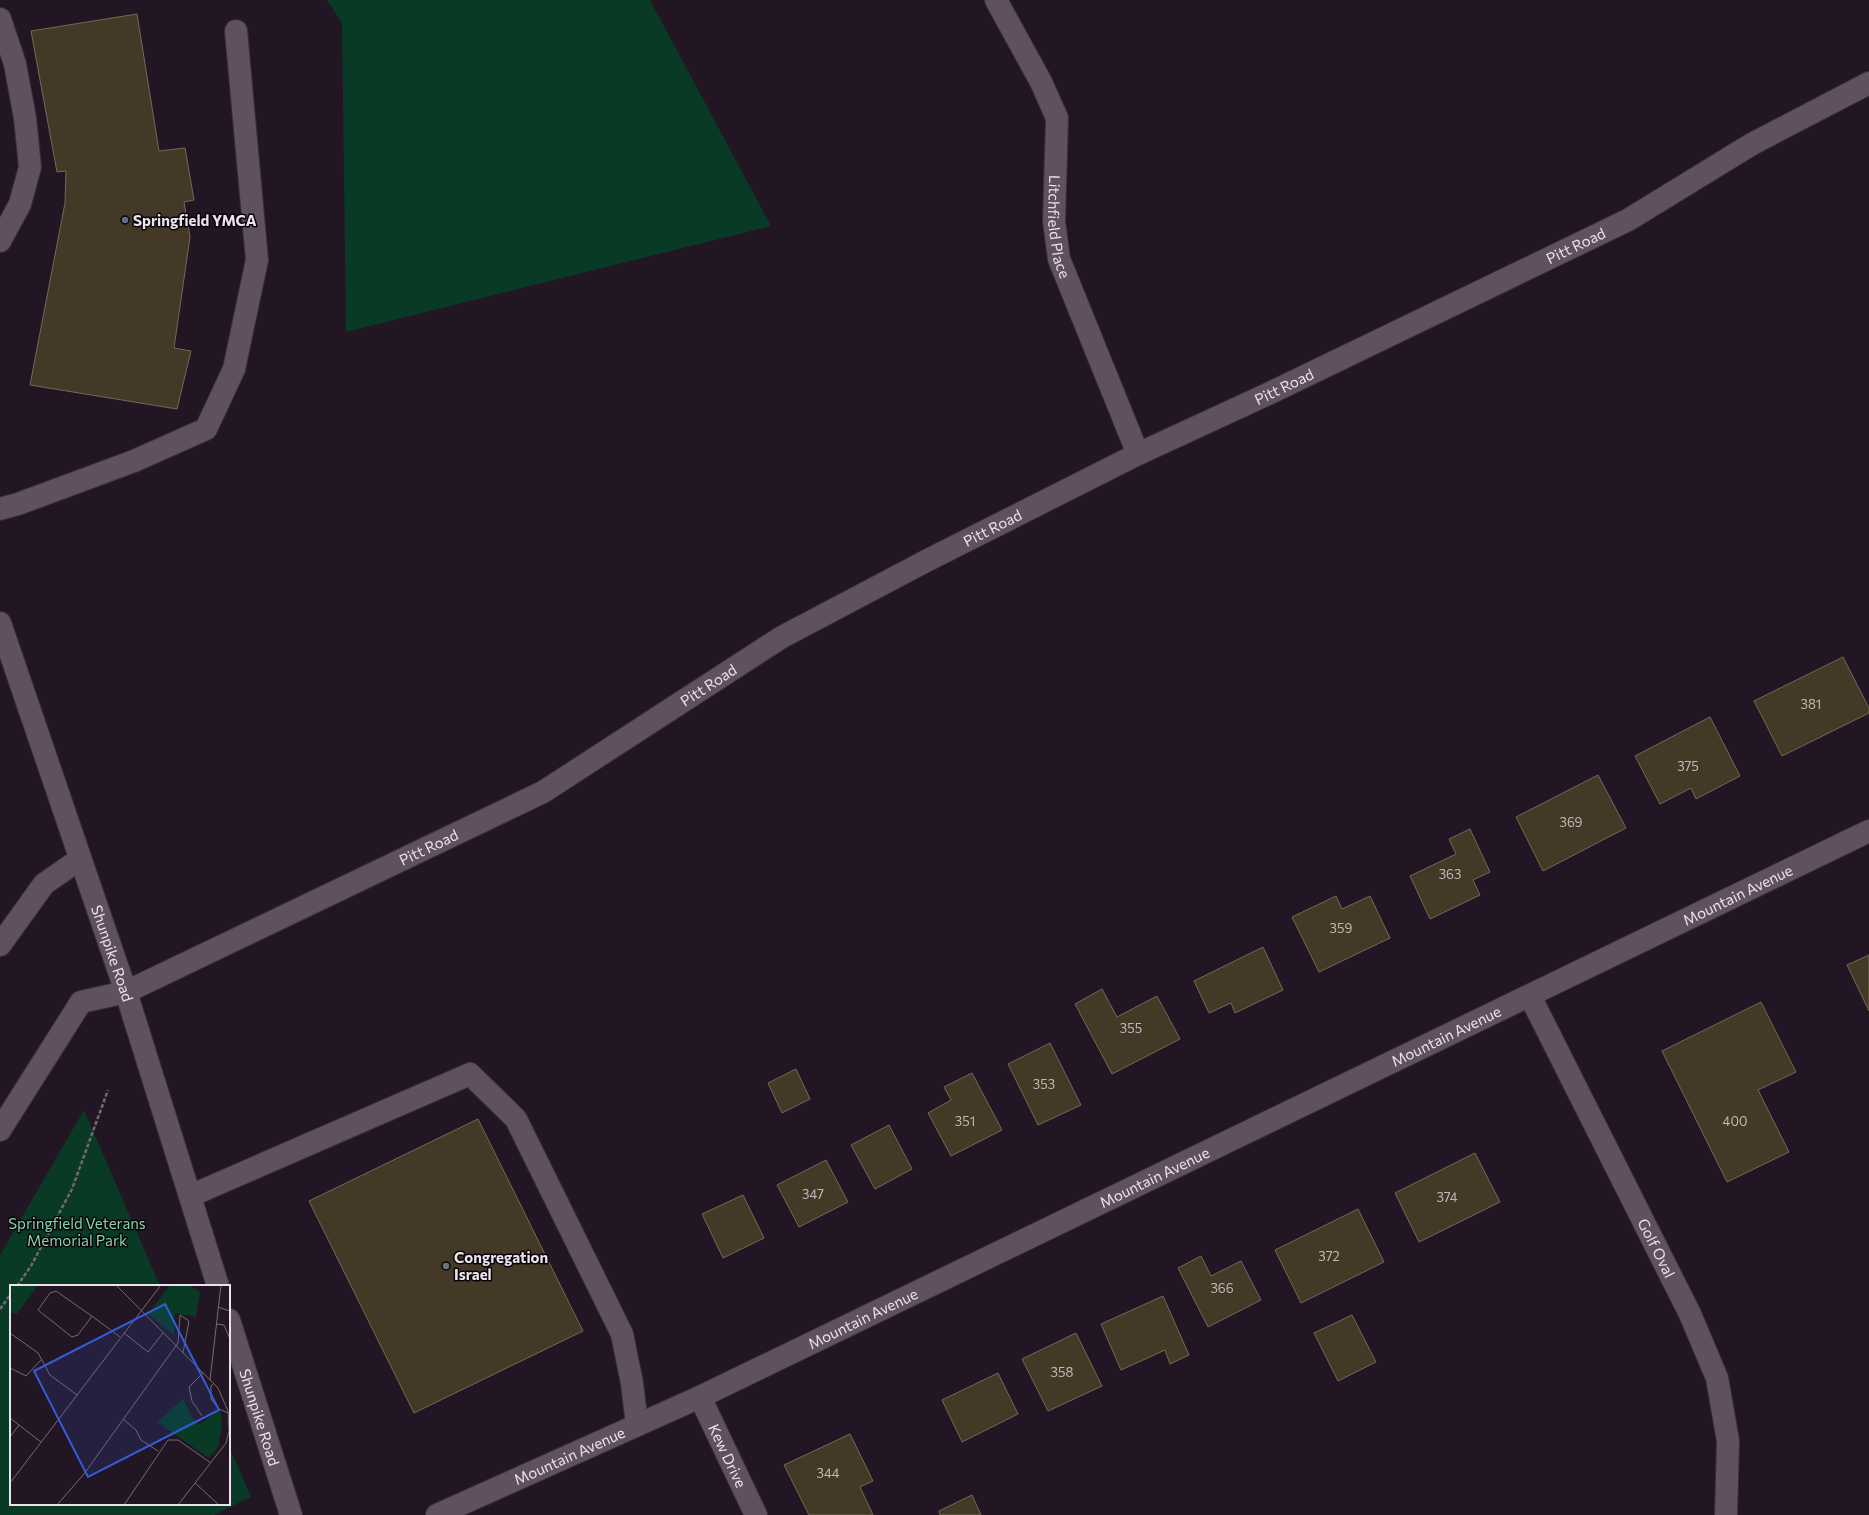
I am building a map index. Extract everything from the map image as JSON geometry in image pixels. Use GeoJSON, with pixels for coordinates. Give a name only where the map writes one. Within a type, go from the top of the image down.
{"type":"FeatureCollection","features":[{"type":"Feature","properties":{"kind":"street","name":"Litchfield Place"},"geometry":{"type":"LineString","coordinates":[[996,0],[1041,82],[1057,118],[1054,221],[1059,259],[1138,454]]}},
{"type":"Feature","properties":{"kind":"street"},"geometry":{"type":"LineString","coordinates":[[0,19],[15,64],[25,118],[30,167],[20,204],[0,242]]}},
{"type":"Feature","properties":{"kind":"street"},"geometry":{"type":"LineString","coordinates":[[0,509],[18,504],[126,464],[206,429],[234,369],[257,260],[236,31]]}},
{"type":"Feature","properties":{"kind":"street","name":"Pitt Road"},"geometry":{"type":"LineString","coordinates":[[0,1130],[81,1002],[126,992],[543,792],[782,637],[928,560],[1138,454],[1268,394],[1628,220],[1752,144],[1869,82]]}},
{"type":"Feature","properties":{"kind":"street","name":"Shunpike Road"},"geometry":{"type":"LineString","coordinates":[[0,623],[126,992],[218,1285]]}},
{"type":"Feature","properties":{"kind":"street","name":"Mountain Avenue"},"geometry":{"type":"LineString","coordinates":[[437,1515],[700,1397],[1869,832]]}},
{"type":"Feature","properties":{"kind":"street"},"geometry":{"type":"LineString","coordinates":[[0,945],[44,884],[80,859]]}},
{"type":"Feature","properties":{"kind":"street","name":"Golf Oval"},"geometry":{"type":"LineString","coordinates":[[1530,996],[1690,1314],[1717,1378],[1728,1440],[1726,1515]]}},
{"type":"Feature","properties":{"kind":"street"},"geometry":{"type":"LineString","coordinates":[[190,1196],[470,1074],[516,1119],[622,1334],[632,1383],[637,1425]]}},
{"type":"Feature","properties":{"kind":"street","name":"Shunpike Road"},"geometry":{"type":"LineString","coordinates":[[230,1323],[291,1515]]}},
{"type":"Feature","properties":{"kind":"street","name":"Kew Drive"},"geometry":{"type":"LineString","coordinates":[[700,1397],[756,1515]]}},
{"type":"Feature","properties":{"kind":"path"},"geometry":{"type":"LineString","coordinates":[[18,1285],[31,1266],[72,1189],[108,1090]]}},
{"type":"Feature","properties":{"kind":"path"},"geometry":{"type":"LineString","coordinates":[[0,1309],[10,1295]]}},
{"type":"Feature","properties":{"kind":"green space"},"geometry":{"type":"Polygon","coordinates":[[[327,0],[650,0],[771,226],[346,332],[342,23],[327,0]]]}},
{"type":"Feature","properties":{"kind":"green space","name":"Springfield Veterans Memorial Park"},"geometry":{"type":"Polygon","coordinates":[[[84,1110],[160,1285],[10,1285],[10,1505],[230,1505],[230,1448],[251,1497],[214,1515],[0,1515],[0,1255],[84,1110]]]}},
{"type":"Feature","properties":{"kind":"building","name":"Springfield YMCA"},"geometry":{"type":"Polygon","coordinates":[[[137,14],[159,151],[185,148],[194,200],[184,202],[190,237],[174,348],[191,351],[177,409],[30,385],[65,203],[66,171],[57,172],[31,31],[137,14]]]}},
{"type":"Feature","properties":{"kind":"building"},"geometry":{"type":"Polygon","coordinates":[[[1843,657],[1869,708],[1869,713],[1782,756],[1754,701],[1843,657]]]}},
{"type":"Feature","properties":{"kind":"building"},"geometry":{"type":"Polygon","coordinates":[[[1710,717],[1740,776],[1696,799],[1691,788],[1660,804],[1635,756],[1710,717]]]}},
{"type":"Feature","properties":{"kind":"building"},"geometry":{"type":"Polygon","coordinates":[[[1598,775],[1626,828],[1543,871],[1516,817],[1598,775]]]}},
{"type":"Feature","properties":{"kind":"building"},"geometry":{"type":"Polygon","coordinates":[[[1470,829],[1490,872],[1473,880],[1480,895],[1430,919],[1410,876],[1456,854],[1449,839],[1470,829]]]}},
{"type":"Feature","properties":{"kind":"building"},"geometry":{"type":"Polygon","coordinates":[[[1336,896],[1342,909],[1370,896],[1390,938],[1319,972],[1292,917],[1336,896]]]}},
{"type":"Feature","properties":{"kind":"building"},"geometry":{"type":"Polygon","coordinates":[[[1263,947],[1283,990],[1235,1013],[1231,1003],[1209,1013],[1194,981],[1263,947]]]}},
{"type":"Feature","properties":{"kind":"building"},"geometry":{"type":"Polygon","coordinates":[[[1869,955],[1869,1011],[1847,965],[1869,955]]]}},
{"type":"Feature","properties":{"kind":"building"},"geometry":{"type":"Polygon","coordinates":[[[1102,989],[1117,1017],[1157,996],[1180,1039],[1112,1074],[1075,1004],[1102,989]]]}},
{"type":"Feature","properties":{"kind":"building"},"geometry":{"type":"Polygon","coordinates":[[[1761,1002],[1796,1072],[1758,1090],[1789,1152],[1727,1182],[1662,1051],[1761,1002]]]}},
{"type":"Feature","properties":{"kind":"building"},"geometry":{"type":"Polygon","coordinates":[[[1050,1043],[1081,1105],[1038,1125],[1008,1064],[1050,1043]]]}},
{"type":"Feature","properties":{"kind":"building"},"geometry":{"type":"Polygon","coordinates":[[[796,1069],[810,1099],[782,1113],[768,1083],[796,1069]]]}},
{"type":"Feature","properties":{"kind":"building"},"geometry":{"type":"Polygon","coordinates":[[[972,1073],[1002,1130],[951,1156],[928,1113],[951,1100],[944,1087],[972,1073]]]}},
{"type":"Feature","properties":{"kind":"building","name":"Congregation Israel"},"geometry":{"type":"Polygon","coordinates":[[[478,1119],[583,1331],[414,1413],[309,1201],[478,1119]]]}},
{"type":"Feature","properties":{"kind":"building"},"geometry":{"type":"Polygon","coordinates":[[[889,1125],[912,1169],[875,1189],[851,1145],[889,1125]]]}},
{"type":"Feature","properties":{"kind":"building"},"geometry":{"type":"Polygon","coordinates":[[[1475,1153],[1500,1202],[1419,1242],[1395,1193],[1475,1153]]]}},
{"type":"Feature","properties":{"kind":"building"},"geometry":{"type":"Polygon","coordinates":[[[826,1160],[848,1202],[799,1227],[777,1185],[826,1160]]]}},
{"type":"Feature","properties":{"kind":"building"},"geometry":{"type":"Polygon","coordinates":[[[743,1195],[764,1238],[723,1258],[702,1214],[743,1195]]]}},
{"type":"Feature","properties":{"kind":"building"},"geometry":{"type":"Polygon","coordinates":[[[1358,1209],[1384,1262],[1301,1303],[1275,1250],[1358,1209]]]}},
{"type":"Feature","properties":{"kind":"building"},"geometry":{"type":"Polygon","coordinates":[[[1201,1256],[1211,1276],[1241,1261],[1261,1300],[1208,1327],[1178,1268],[1201,1256]]]}},
{"type":"Feature","properties":{"kind":"building"},"geometry":{"type":"Polygon","coordinates":[[[1163,1296],[1189,1355],[1170,1364],[1165,1350],[1121,1370],[1101,1324],[1163,1296]]]}},
{"type":"Feature","properties":{"kind":"building"},"geometry":{"type":"Polygon","coordinates":[[[1352,1315],[1376,1362],[1338,1381],[1314,1333],[1352,1315]]]}},
{"type":"Feature","properties":{"kind":"building"},"geometry":{"type":"Polygon","coordinates":[[[1076,1333],[1102,1386],[1048,1411],[1022,1359],[1076,1333]]]}},
{"type":"Feature","properties":{"kind":"building"},"geometry":{"type":"Polygon","coordinates":[[[998,1373],[1018,1414],[962,1442],[942,1400],[998,1373]]]}},
{"type":"Feature","properties":{"kind":"building"},"geometry":{"type":"Polygon","coordinates":[[[850,1434],[873,1481],[860,1487],[873,1515],[809,1515],[784,1465],[850,1434]]]}},
{"type":"Feature","properties":{"kind":"building"},"geometry":{"type":"Polygon","coordinates":[[[972,1495],[981,1515],[940,1515],[939,1511],[972,1495]]]}},
{"type":"Feature","properties":{"kind":"place","name":"Springfield YMCA"},"geometry":{"type":"Point","coordinates":[125,220]}},
{"type":"Feature","properties":{"kind":"place","name":"Congregation Israel"},"geometry":{"type":"Point","coordinates":[446,1266]}}]}
